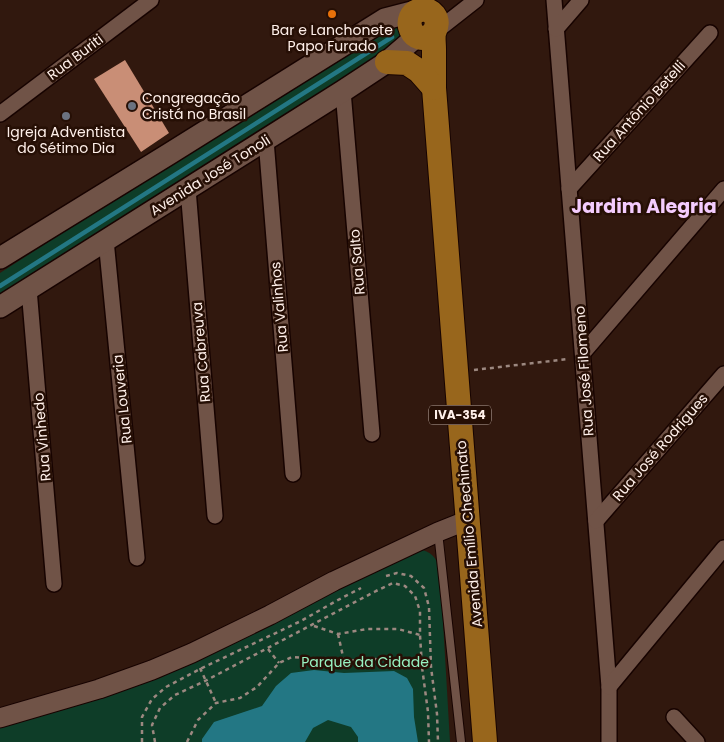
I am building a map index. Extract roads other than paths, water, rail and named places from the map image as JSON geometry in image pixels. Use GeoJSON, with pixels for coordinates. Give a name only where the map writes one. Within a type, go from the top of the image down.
{"type":"FeatureCollection","features":[{"type":"Feature","properties":{"kind":"main road","name":"Avenida José Tonoli"},"geometry":{"type":"LineString","coordinates":[[0,307],[388,62],[424,16]]}},
{"type":"Feature","properties":{"kind":"main road","name":"Avenida José Tonoli"},"geometry":{"type":"LineString","coordinates":[[0,258],[385,19],[424,16]]}},
{"type":"Feature","properties":{"kind":"main road","name":"Avenida Emílio Chechinato"},"geometry":{"type":"LineString","coordinates":[[424,16],[434,88],[485,742]]}},
{"type":"Feature","properties":{"kind":"main road"},"geometry":{"type":"LineString","coordinates":[[388,62],[407,63],[420,71],[434,88]]}},
{"type":"Feature","properties":{"kind":"street","name":"Rua Buriti"},"geometry":{"type":"LineString","coordinates":[[0,114],[151,0]]}},
{"type":"Feature","properties":{"kind":"street","name":"Avenida José Tonoli"},"geometry":{"type":"LineString","coordinates":[[424,16],[476,0]]}},
{"type":"Feature","properties":{"kind":"street","name":"Rua José Filomeno"},"geometry":{"type":"LineString","coordinates":[[554,0],[609,687],[609,742]]}},
{"type":"Feature","properties":{"kind":"street"},"geometry":{"type":"LineString","coordinates":[[556,29],[581,0]]}},
{"type":"Feature","properties":{"kind":"street","name":"Rua Antônio Betelli"},"geometry":{"type":"LineString","coordinates":[[569,189],[710,33]]}},
{"type":"Feature","properties":{"kind":"street","name":"Rua Salto"},"geometry":{"type":"LineString","coordinates":[[343,91],[372,434]]}},
{"type":"Feature","properties":{"kind":"street","name":"Rua Valinhos"},"geometry":{"type":"LineString","coordinates":[[266,140],[293,474]]}},
{"type":"Feature","properties":{"kind":"street","name":"Rua Cabreuva"},"geometry":{"type":"LineString","coordinates":[[188,189],[215,516]]}},
{"type":"Feature","properties":{"kind":"street"},"geometry":{"type":"LineString","coordinates":[[582,355],[724,189]]}},
{"type":"Feature","properties":{"kind":"street","name":"Rua Louveria"},"geometry":{"type":"LineString","coordinates":[[106,240],[137,558]]}},
{"type":"Feature","properties":{"kind":"street","name":"Rua Vinhedo"},"geometry":{"type":"LineString","coordinates":[[29,289],[54,584]]}},
{"type":"Feature","properties":{"kind":"street","name":"Rua José Rodrigues"},"geometry":{"type":"LineString","coordinates":[[596,521],[724,374]]}},
{"type":"Feature","properties":{"kind":"street"},"geometry":{"type":"LineString","coordinates":[[0,718],[99,689],[152,670],[196,661],[270,615],[334,581],[438,532],[468,520]]}},
{"type":"Feature","properties":{"kind":"street"},"geometry":{"type":"LineString","coordinates":[[609,687],[724,548]]}},
{"type":"Feature","properties":{"kind":"street"},"geometry":{"type":"LineString","coordinates":[[674,717],[697,742]]}},
{"type":"Feature","properties":{"kind":"lane"},"geometry":{"type":"LineString","coordinates":[[438,532],[461,742]]}},
{"type":"Feature","properties":{"kind":"water"},"geometry":{"type":"Polygon","coordinates":[[[314,670],[344,673],[394,671],[407,678],[413,689],[414,717],[418,742],[358,742],[358,737],[351,727],[328,720],[313,728],[305,742],[202,742],[202,739],[214,722],[262,706],[276,686],[291,673],[314,670]]]}},
{"type":"Feature","properties":{"kind":"waterway"},"geometry":{"type":"LineString","coordinates":[[0,286],[392,37]]}},
{"type":"Feature","properties":{"kind":"place","name":"Bar e Lanchonete Papo Furado"},"geometry":{"type":"Point","coordinates":[332,14]}},
{"type":"Feature","properties":{"kind":"place","name":"Congregação Cristá no Brasil"},"geometry":{"type":"Point","coordinates":[132,106]}},
{"type":"Feature","properties":{"kind":"place","name":"Igreja Adventista do Sétimo Dia"},"geometry":{"type":"Point","coordinates":[66,116]}},
{"type":"Feature","properties":{"kind":"district","name":"Jardim Alegria"},"geometry":{"type":"Point","coordinates":[644,206]}},
{"type":"Feature","properties":{"kind":"park label","name":"Parque da Cidade"},"geometry":{"type":"Point","coordinates":[365,662]}}]}
